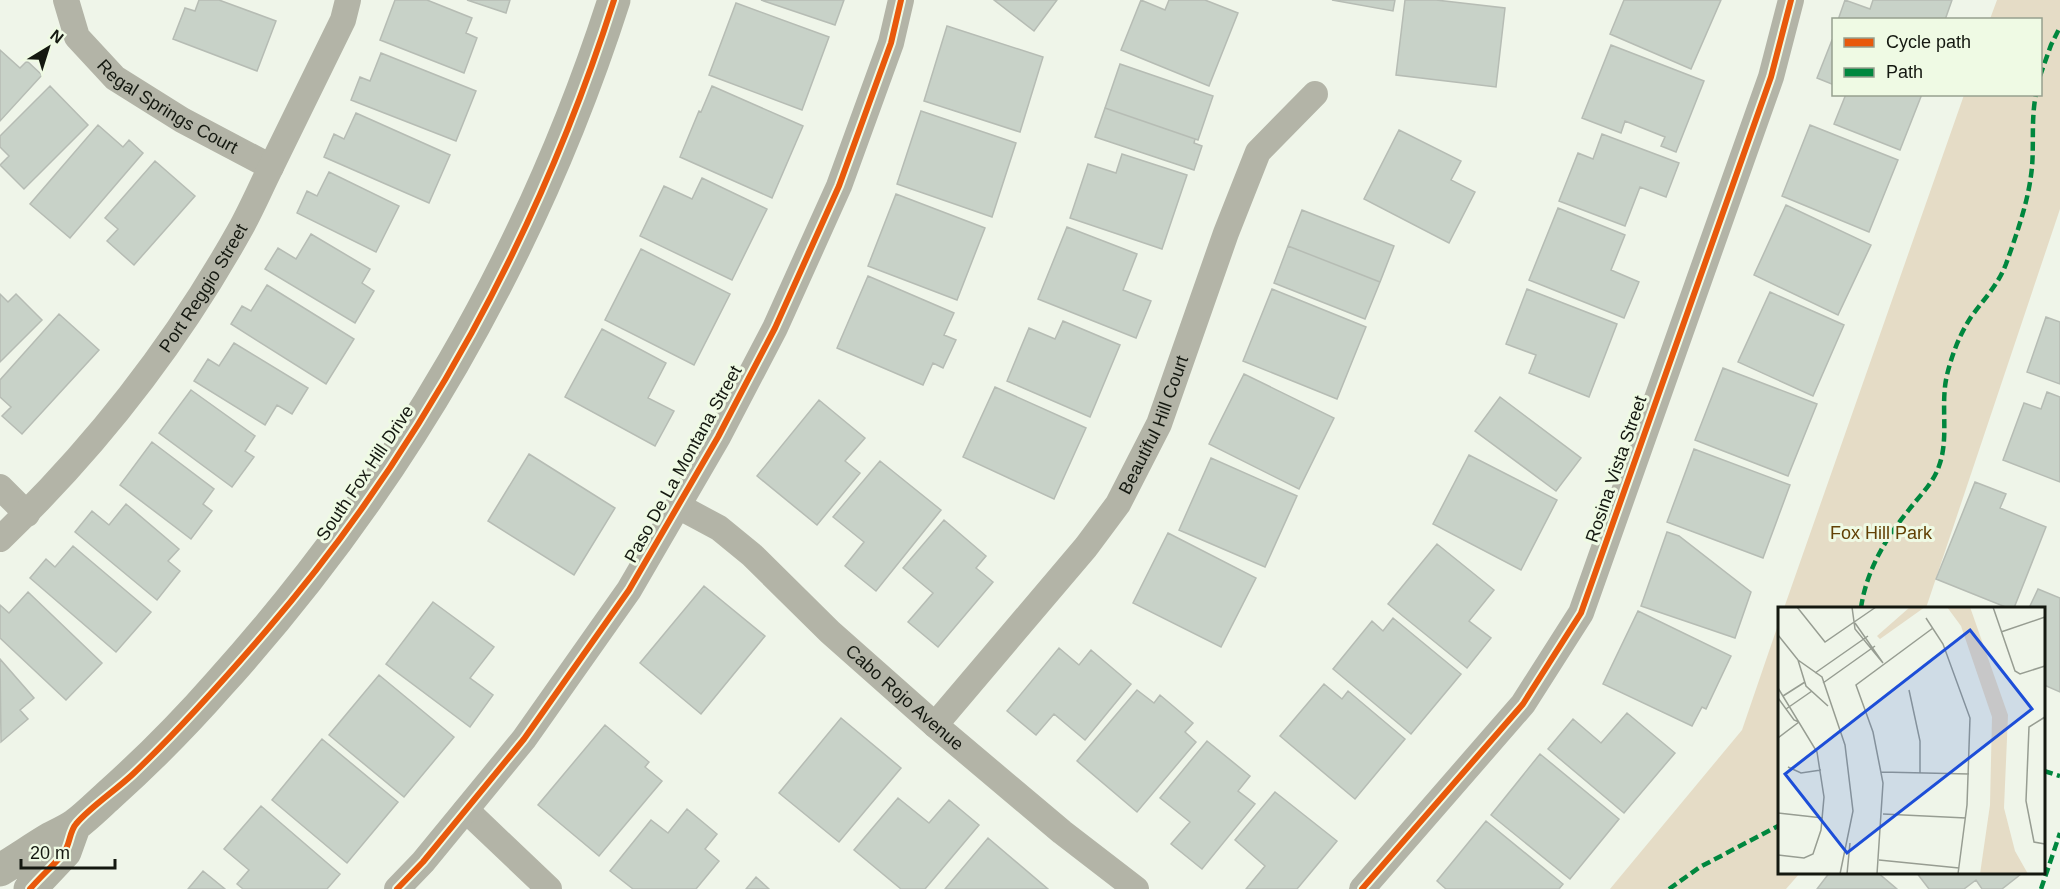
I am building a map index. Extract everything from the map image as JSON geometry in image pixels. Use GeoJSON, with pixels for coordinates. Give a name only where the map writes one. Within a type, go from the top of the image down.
{"type":"FeatureCollection","features":[{"type":"Feature","properties":{"kind":"street","name":"Regal Springs Court"},"geometry":{"type":"LineString","coordinates":[[66,0],[77,37],[115,78],[182,120],[271,167]]}},
{"type":"Feature","properties":{"kind":"street","name":"Port Reggio Street"},"geometry":{"type":"LineString","coordinates":[[0,539],[27,514],[92,444],[147,374],[196,300],[242,227],[343,20],[348,0]]}},
{"type":"Feature","properties":{"kind":"street","name":"South Fox Hill Drive"},"geometry":{"type":"LineString","coordinates":[[0,870],[75,825],[131,775],[187,720],[268,629],[351,523],[414,430],[480,316],[514,250],[568,128],[614,0]]}},
{"type":"Feature","properties":{"kind":"street","name":"Paso De La Montana Street"},"geometry":{"type":"LineString","coordinates":[[397,889],[423,862],[524,739],[622,599],[718,437],[775,328],[829,207],[891,43],[902,0]]}},
{"type":"Feature","properties":{"kind":"street","name":"Rosina Vista Street"},"geometry":{"type":"LineString","coordinates":[[1362,889],[1523,704],[1581,613],[1771,77],[1791,0]]}},
{"type":"Feature","properties":{"kind":"street","name":"Beautiful Hill Court"},"geometry":{"type":"LineString","coordinates":[[935,725],[1086,547],[1118,504],[1160,424],[1226,233],[1258,153],[1315,94]]}},
{"type":"Feature","properties":{"kind":"street"},"geometry":{"type":"LineString","coordinates":[[0,487],[27,514]]}},
{"type":"Feature","properties":{"kind":"street","name":"Cabo Rojo Avenue"},"geometry":{"type":"LineString","coordinates":[[678,506],[719,528],[752,555],[830,632],[935,725],[1062,832],[1136,889]]}},
{"type":"Feature","properties":{"kind":"street"},"geometry":{"type":"LineString","coordinates":[[466,810],[549,889]]}},
{"type":"Feature","properties":{"kind":"street","name":"South Fox Hill Drive"},"geometry":{"type":"LineString","coordinates":[[30,889],[65,852],[75,825]]}},
{"type":"Feature","properties":{"kind":"green space","name":"Fox Hill Park"},"geometry":{"type":"Polygon","coordinates":[[[1997,0],[2060,0],[2060,209],[1926,607],[1784,607],[1964,96],[2042,96],[2042,18],[1990,18],[1997,0]]]}},
{"type":"Feature","properties":{"kind":"green space"},"geometry":{"type":"Polygon","coordinates":[[[1778,625],[1778,874],[1799,874],[1786,889],[1610,889],[1742,730],[1778,625]]]}},
{"type":"Feature","properties":{"kind":"building"},"geometry":{"type":"Polygon","coordinates":[[[199,0],[219,0],[276,21],[257,71],[173,39],[185,8],[195,11],[199,0]]]}},
{"type":"Feature","properties":{"kind":"building"},"geometry":{"type":"Polygon","coordinates":[[[395,0],[427,0],[472,18],[466,33],[477,38],[464,73],[380,40],[395,0]]]}},
{"type":"Feature","properties":{"kind":"building"},"geometry":{"type":"Polygon","coordinates":[[[467,0],[510,0],[506,13],[467,0]]]}},
{"type":"Feature","properties":{"kind":"building"},"geometry":{"type":"Polygon","coordinates":[[[761,0],[844,0],[835,25],[761,0]]]}},
{"type":"Feature","properties":{"kind":"building"},"geometry":{"type":"Polygon","coordinates":[[[994,0],[1057,0],[1034,31],[994,0]]]}},
{"type":"Feature","properties":{"kind":"building"},"geometry":{"type":"Polygon","coordinates":[[[1141,0],[1165,10],[1169,0],[1205,0],[1238,13],[1209,86],[1121,50],[1141,0]]]}},
{"type":"Feature","properties":{"kind":"building"},"geometry":{"type":"Polygon","coordinates":[[[1332,0],[1395,0],[1393,11],[1332,0]]]}},
{"type":"Feature","properties":{"kind":"building"},"geometry":{"type":"Polygon","coordinates":[[[1405,0],[1436,0],[1505,8],[1496,87],[1396,75],[1405,0]]]}},
{"type":"Feature","properties":{"kind":"building"},"geometry":{"type":"Polygon","coordinates":[[[1624,0],[1721,0],[1691,69],[1610,34],[1624,0]]]}},
{"type":"Feature","properties":{"kind":"building"},"geometry":{"type":"Polygon","coordinates":[[[1845,0],[1870,9],[1873,0],[1952,0],[1946,18],[1839,18],[1845,0]]]}},
{"type":"Feature","properties":{"kind":"building"},"geometry":{"type":"Polygon","coordinates":[[[736,3],[829,37],[802,110],[709,75],[736,3]]]}},
{"type":"Feature","properties":{"kind":"building"},"geometry":{"type":"Polygon","coordinates":[[[947,26],[1043,57],[1020,132],[924,101],[947,26]]]}},
{"type":"Feature","properties":{"kind":"building"},"geometry":{"type":"Polygon","coordinates":[[[1832,40],[1832,84],[1817,78],[1832,40]]]}},
{"type":"Feature","properties":{"kind":"building"},"geometry":{"type":"Polygon","coordinates":[[[1611,45],[1704,81],[1676,152],[1661,146],[1665,137],[1625,121],[1621,133],[1582,118],[1611,45]]]}},
{"type":"Feature","properties":{"kind":"building"},"geometry":{"type":"Polygon","coordinates":[[[0,50],[20,68],[27,61],[42,75],[0,121],[0,50]]]}},
{"type":"Feature","properties":{"kind":"building"},"geometry":{"type":"Polygon","coordinates":[[[381,53],[476,91],[456,141],[351,100],[360,77],[370,81],[381,53]]]}},
{"type":"Feature","properties":{"kind":"building"},"geometry":{"type":"Polygon","coordinates":[[[1120,64],[1213,96],[1198,140],[1105,108],[1120,64]]]}},
{"type":"Feature","properties":{"kind":"building"},"geometry":{"type":"Polygon","coordinates":[[[50,86],[88,125],[24,189],[0,165],[9,156],[0,147],[0,136],[50,86]]]}},
{"type":"Feature","properties":{"kind":"building"},"geometry":{"type":"Polygon","coordinates":[[[712,86],[803,126],[772,198],[680,157],[712,86]]]}},
{"type":"Feature","properties":{"kind":"building"},"geometry":{"type":"Polygon","coordinates":[[[1845,96],[1921,96],[1900,150],[1834,124],[1845,96]]]}},
{"type":"Feature","properties":{"kind":"building"},"geometry":{"type":"Polygon","coordinates":[[[1105,108],[1195,139],[1194,143],[1202,146],[1194,170],[1095,137],[1105,108]]]}},
{"type":"Feature","properties":{"kind":"building"},"geometry":{"type":"Polygon","coordinates":[[[921,111],[1016,143],[992,217],[897,184],[921,111]]]}},
{"type":"Feature","properties":{"kind":"building"},"geometry":{"type":"Polygon","coordinates":[[[356,113],[450,155],[429,203],[324,157],[334,134],[344,139],[356,113]]]}},
{"type":"Feature","properties":{"kind":"building"},"geometry":{"type":"Polygon","coordinates":[[[98,125],[123,147],[129,140],[143,153],[70,238],[30,204],[98,125]]]}},
{"type":"Feature","properties":{"kind":"building"},"geometry":{"type":"Polygon","coordinates":[[[1810,125],[1898,160],[1869,232],[1782,196],[1810,125]]]}},
{"type":"Feature","properties":{"kind":"building"},"geometry":{"type":"Polygon","coordinates":[[[1399,130],[1461,161],[1451,180],[1475,192],[1449,243],[1364,199],[1399,130]]]}},
{"type":"Feature","properties":{"kind":"building"},"geometry":{"type":"Polygon","coordinates":[[[1602,134],[1679,163],[1666,197],[1640,187],[1625,226],[1559,201],[1578,153],[1593,159],[1602,134]]]}},
{"type":"Feature","properties":{"kind":"building"},"geometry":{"type":"Polygon","coordinates":[[[1122,154],[1187,175],[1162,249],[1070,218],[1088,164],[1116,173],[1122,154]]]}},
{"type":"Feature","properties":{"kind":"building"},"geometry":{"type":"Polygon","coordinates":[[[155,161],[195,196],[134,265],[107,241],[118,229],[105,218],[155,161]]]}},
{"type":"Feature","properties":{"kind":"building"},"geometry":{"type":"Polygon","coordinates":[[[329,172],[399,206],[376,252],[297,213],[307,191],[317,196],[329,172]]]}},
{"type":"Feature","properties":{"kind":"building"},"geometry":{"type":"Polygon","coordinates":[[[702,178],[767,209],[732,280],[640,236],[664,186],[692,199],[702,178]]]}},
{"type":"Feature","properties":{"kind":"building"},"geometry":{"type":"Polygon","coordinates":[[[896,194],[985,228],[957,300],[868,266],[896,194]]]}},
{"type":"Feature","properties":{"kind":"building"},"geometry":{"type":"Polygon","coordinates":[[[1786,205],[1871,245],[1838,315],[1754,275],[1786,205]]]}},
{"type":"Feature","properties":{"kind":"building"},"geometry":{"type":"Polygon","coordinates":[[[1558,208],[1625,235],[1611,270],[1639,282],[1624,318],[1529,280],[1558,208]]]}},
{"type":"Feature","properties":{"kind":"building"},"geometry":{"type":"Polygon","coordinates":[[[1302,210],[1394,246],[1380,282],[1288,246],[1302,210]]]}},
{"type":"Feature","properties":{"kind":"building"},"geometry":{"type":"Polygon","coordinates":[[[1067,227],[1137,254],[1123,290],[1151,301],[1136,338],[1038,299],[1067,227]]]}},
{"type":"Feature","properties":{"kind":"building"},"geometry":{"type":"Polygon","coordinates":[[[311,234],[370,269],[362,283],[374,291],[355,323],[265,269],[278,248],[296,259],[311,234]]]}},
{"type":"Feature","properties":{"kind":"building"},"geometry":{"type":"Polygon","coordinates":[[[1288,246],[1380,282],[1365,319],[1274,283],[1288,246]]]}},
{"type":"Feature","properties":{"kind":"building"},"geometry":{"type":"Polygon","coordinates":[[[641,249],[730,294],[694,365],[605,320],[641,249]]]}},
{"type":"Feature","properties":{"kind":"building"},"geometry":{"type":"Polygon","coordinates":[[[868,276],[954,313],[944,335],[956,340],[943,368],[933,363],[923,385],[837,348],[868,276]]]}},
{"type":"Feature","properties":{"kind":"building"},"geometry":{"type":"Polygon","coordinates":[[[267,285],[354,339],[326,384],[231,324],[242,306],[251,311],[267,285]]]}},
{"type":"Feature","properties":{"kind":"building"},"geometry":{"type":"Polygon","coordinates":[[[1272,289],[1366,327],[1337,399],[1243,361],[1272,289]]]}},
{"type":"Feature","properties":{"kind":"building"},"geometry":{"type":"Polygon","coordinates":[[[1527,289],[1617,324],[1589,397],[1529,373],[1536,355],[1506,344],[1527,289]]]}},
{"type":"Feature","properties":{"kind":"building"},"geometry":{"type":"Polygon","coordinates":[[[1770,292],[1844,325],[1813,396],[1738,362],[1770,292]]]}},
{"type":"Feature","properties":{"kind":"building"},"geometry":{"type":"Polygon","coordinates":[[[0,294],[8,302],[16,294],[42,320],[0,362],[0,294]]]}},
{"type":"Feature","properties":{"kind":"building"},"geometry":{"type":"Polygon","coordinates":[[[59,314],[99,350],[22,434],[2,416],[11,407],[0,397],[0,380],[59,314]]]}},
{"type":"Feature","properties":{"kind":"building"},"geometry":{"type":"Polygon","coordinates":[[[2046,317],[2060,322],[2060,384],[2027,372],[2046,317]]]}},
{"type":"Feature","properties":{"kind":"building"},"geometry":{"type":"Polygon","coordinates":[[[1063,321],[1120,345],[1090,417],[1007,381],[1029,328],[1055,339],[1063,321]]]}},
{"type":"Feature","properties":{"kind":"building"},"geometry":{"type":"Polygon","coordinates":[[[602,329],[666,363],[648,398],[674,411],[655,446],[565,397],[602,329]]]}},
{"type":"Feature","properties":{"kind":"building"},"geometry":{"type":"Polygon","coordinates":[[[234,343],[308,388],[292,414],[277,405],[265,425],[194,381],[208,359],[219,366],[234,343]]]}},
{"type":"Feature","properties":{"kind":"building"},"geometry":{"type":"Polygon","coordinates":[[[1723,368],[1817,404],[1788,476],[1695,440],[1723,368]]]}},
{"type":"Feature","properties":{"kind":"building"},"geometry":{"type":"Polygon","coordinates":[[[1244,374],[1334,418],[1299,489],[1209,444],[1244,374]]]}},
{"type":"Feature","properties":{"kind":"building"},"geometry":{"type":"Polygon","coordinates":[[[995,387],[1086,428],[1054,499],[963,457],[995,387]]]}},
{"type":"Feature","properties":{"kind":"building"},"geometry":{"type":"Polygon","coordinates":[[[191,390],[255,436],[245,451],[254,457],[232,487],[159,433],[191,390]]]}},
{"type":"Feature","properties":{"kind":"building"},"geometry":{"type":"Polygon","coordinates":[[[2047,392],[2060,397],[2060,482],[2003,460],[2024,403],[2041,409],[2047,392]]]}},
{"type":"Feature","properties":{"kind":"building"},"geometry":{"type":"Polygon","coordinates":[[[1500,397],[1581,458],[1556,491],[1475,431],[1500,397]]]}},
{"type":"Feature","properties":{"kind":"building"},"geometry":{"type":"Polygon","coordinates":[[[819,400],[865,438],[845,461],[860,473],[817,525],[757,476],[819,400]]]}},
{"type":"Feature","properties":{"kind":"building"},"geometry":{"type":"Polygon","coordinates":[[[152,442],[214,489],[203,504],[212,511],[191,539],[120,485],[152,442]]]}},
{"type":"Feature","properties":{"kind":"building"},"geometry":{"type":"Polygon","coordinates":[[[1694,449],[1790,485],[1763,558],[1667,522],[1694,449]]]}},
{"type":"Feature","properties":{"kind":"building"},"geometry":{"type":"Polygon","coordinates":[[[529,454],[615,508],[574,575],[488,521],[529,454]]]}},
{"type":"Feature","properties":{"kind":"building"},"geometry":{"type":"Polygon","coordinates":[[[1469,455],[1557,500],[1521,570],[1433,524],[1469,455]]]}},
{"type":"Feature","properties":{"kind":"building"},"geometry":{"type":"Polygon","coordinates":[[[1211,458],[1297,496],[1265,567],[1179,530],[1211,458]]]}},
{"type":"Feature","properties":{"kind":"building"},"geometry":{"type":"Polygon","coordinates":[[[880,461],[941,510],[876,591],[845,566],[864,542],[833,517],[880,461]]]}},
{"type":"Feature","properties":{"kind":"building"},"geometry":{"type":"Polygon","coordinates":[[[1975,482],[2006,494],[2000,508],[2046,527],[2014,607],[2006,607],[1936,579],[1975,482]]]}},
{"type":"Feature","properties":{"kind":"building"},"geometry":{"type":"Polygon","coordinates":[[[126,504],[179,549],[168,561],[180,571],[157,600],[75,532],[92,511],[109,525],[126,504]]]}},
{"type":"Feature","properties":{"kind":"building"},"geometry":{"type":"Polygon","coordinates":[[[944,520],[986,556],[976,568],[993,582],[938,647],[908,622],[933,593],[903,568],[944,520]]]}},
{"type":"Feature","properties":{"kind":"building"},"geometry":{"type":"Polygon","coordinates":[[[1667,532],[1679,536],[1751,592],[1735,638],[1641,606],[1667,532]]]}},
{"type":"Feature","properties":{"kind":"building"},"geometry":{"type":"Polygon","coordinates":[[[1168,533],[1256,578],[1221,647],[1133,603],[1168,533]]]}},
{"type":"Feature","properties":{"kind":"building"},"geometry":{"type":"Polygon","coordinates":[[[1437,544],[1494,590],[1469,621],[1491,638],[1467,668],[1388,604],[1437,544]]]}},
{"type":"Feature","properties":{"kind":"building"},"geometry":{"type":"Polygon","coordinates":[[[73,546],[151,612],[116,652],[30,578],[46,559],[55,567],[73,546]]]}},
{"type":"Feature","properties":{"kind":"building"},"geometry":{"type":"Polygon","coordinates":[[[704,586],[765,636],[701,714],[640,663],[704,586]]]}},
{"type":"Feature","properties":{"kind":"building"},"geometry":{"type":"Polygon","coordinates":[[[2038,589],[2060,598],[2060,692],[2045,685],[2045,607],[2029,607],[2038,589]]]}},
{"type":"Feature","properties":{"kind":"building"},"geometry":{"type":"Polygon","coordinates":[[[28,592],[102,663],[66,700],[0,638],[0,605],[9,613],[28,592]]]}},
{"type":"Feature","properties":{"kind":"building"},"geometry":{"type":"Polygon","coordinates":[[[433,602],[494,647],[470,678],[493,695],[470,727],[386,664],[433,602]]]}},
{"type":"Feature","properties":{"kind":"building"},"geometry":{"type":"Polygon","coordinates":[[[1638,611],[1731,656],[1706,709],[1702,707],[1692,726],[1603,684],[1638,611]]]}},
{"type":"Feature","properties":{"kind":"building"},"geometry":{"type":"Polygon","coordinates":[[[1393,618],[1461,674],[1411,734],[1333,669],[1372,621],[1383,631],[1393,618]]]}},
{"type":"Feature","properties":{"kind":"building"},"geometry":{"type":"Polygon","coordinates":[[[1059,648],[1079,665],[1091,650],[1131,684],[1085,740],[1054,714],[1036,735],[1007,711],[1059,648]]]}},
{"type":"Feature","properties":{"kind":"building"},"geometry":{"type":"Polygon","coordinates":[[[0,659],[34,698],[20,710],[28,719],[1,742],[0,659]]]}},
{"type":"Feature","properties":{"kind":"building"},"geometry":{"type":"Polygon","coordinates":[[[379,675],[454,737],[404,797],[329,735],[379,675]]]}},
{"type":"Feature","properties":{"kind":"building"},"geometry":{"type":"Polygon","coordinates":[[[1324,684],[1342,699],[1348,691],[1405,739],[1355,799],[1280,736],[1324,684]]]}},
{"type":"Feature","properties":{"kind":"building"},"geometry":{"type":"Polygon","coordinates":[[[1137,690],[1154,703],[1160,695],[1193,723],[1185,732],[1196,742],[1137,812],[1077,761],[1137,690]]]}},
{"type":"Feature","properties":{"kind":"building"},"geometry":{"type":"Polygon","coordinates":[[[1627,713],[1675,753],[1624,813],[1548,749],[1573,719],[1601,743],[1627,713]]]}},
{"type":"Feature","properties":{"kind":"building"},"geometry":{"type":"Polygon","coordinates":[[[841,718],[901,768],[839,842],[779,793],[841,718]]]}},
{"type":"Feature","properties":{"kind":"building"},"geometry":{"type":"Polygon","coordinates":[[[605,725],[649,762],[645,767],[662,781],[599,856],[538,805],[605,725]]]}},
{"type":"Feature","properties":{"kind":"building"},"geometry":{"type":"Polygon","coordinates":[[[322,739],[398,802],[347,863],[272,800],[322,739]]]}},
{"type":"Feature","properties":{"kind":"building"},"geometry":{"type":"Polygon","coordinates":[[[1207,741],[1250,776],[1238,791],[1255,804],[1202,869],[1171,844],[1190,822],[1160,798],[1207,741]]]}},
{"type":"Feature","properties":{"kind":"building"},"geometry":{"type":"Polygon","coordinates":[[[1540,754],[1619,819],[1570,879],[1491,815],[1540,754]]]}},
{"type":"Feature","properties":{"kind":"building"},"geometry":{"type":"Polygon","coordinates":[[[1275,792],[1337,841],[1297,889],[1246,889],[1265,866],[1235,840],[1275,792]]]}},
{"type":"Feature","properties":{"kind":"building"},"geometry":{"type":"Polygon","coordinates":[[[898,798],[929,823],[949,800],[979,825],[925,889],[901,889],[854,850],[898,798]]]}},
{"type":"Feature","properties":{"kind":"building"},"geometry":{"type":"Polygon","coordinates":[[[261,806],[340,874],[327,889],[243,889],[237,884],[249,870],[224,849],[261,806]]]}},
{"type":"Feature","properties":{"kind":"building"},"geometry":{"type":"Polygon","coordinates":[[[687,809],[717,834],[705,849],[719,861],[696,889],[633,889],[610,871],[651,820],[668,833],[687,809]]]}},
{"type":"Feature","properties":{"kind":"building"},"geometry":{"type":"Polygon","coordinates":[[[1486,821],[1563,884],[1559,889],[1446,889],[1437,881],[1486,821]]]}},
{"type":"Feature","properties":{"kind":"building"},"geometry":{"type":"Polygon","coordinates":[[[988,838],[1048,889],[945,889],[988,838]]]}},
{"type":"Feature","properties":{"kind":"building"},"geometry":{"type":"Polygon","coordinates":[[[203,871],[225,889],[188,889],[203,871]]]}},
{"type":"Feature","properties":{"kind":"building"},"geometry":{"type":"Polygon","coordinates":[[[1828,874],[1879,874],[1897,889],[1817,889],[1828,874]]]}},
{"type":"Feature","properties":{"kind":"building"},"geometry":{"type":"Polygon","coordinates":[[[1918,874],[2021,874],[2002,889],[1982,889],[1976,880],[1964,889],[1929,889],[1918,874]]]}},
{"type":"Feature","properties":{"kind":"building"},"geometry":{"type":"Polygon","coordinates":[[[756,877],[769,889],[746,889],[756,877]]]}},
{"type":"Feature","properties":{"kind":"marked path"},"geometry":{"type":"LineString","coordinates":[[2042,70],[2060,27]]}},
{"type":"Feature","properties":{"kind":"marked path"},"geometry":{"type":"LineString","coordinates":[[1861,607],[1867,582],[1884,545],[1929,484],[1939,466],[1944,443],[1945,383],[1952,357],[1967,323],[2003,272],[2025,204],[2032,167],[2036,96]]}},
{"type":"Feature","properties":{"kind":"marked path"},"geometry":{"type":"LineString","coordinates":[[2045,771],[2060,776]]}},
{"type":"Feature","properties":{"kind":"marked path"},"geometry":{"type":"LineString","coordinates":[[1669,889],[1700,867],[1778,826]]}},
{"type":"Feature","properties":{"kind":"marked path"},"geometry":{"type":"LineString","coordinates":[[2041,889],[2060,833]]}},
{"type":"Feature","properties":{"kind":"cycle path"},"geometry":{"type":"LineString","coordinates":[[30,889],[63,854],[74,827],[81,818],[133,774],[168,740],[266,631],[323,561],[376,488],[426,412],[472,333],[551,170],[585,85],[614,0]]}},
{"type":"Feature","properties":{"kind":"cycle path"},"geometry":{"type":"LineString","coordinates":[[397,889],[423,862],[524,739],[629,590],[718,437],[775,328],[839,186],[891,43],[901,0]]}},
{"type":"Feature","properties":{"kind":"cycle path"},"geometry":{"type":"LineString","coordinates":[[1362,889],[1523,704],[1581,613],[1771,77],[1791,0]]}}]}
